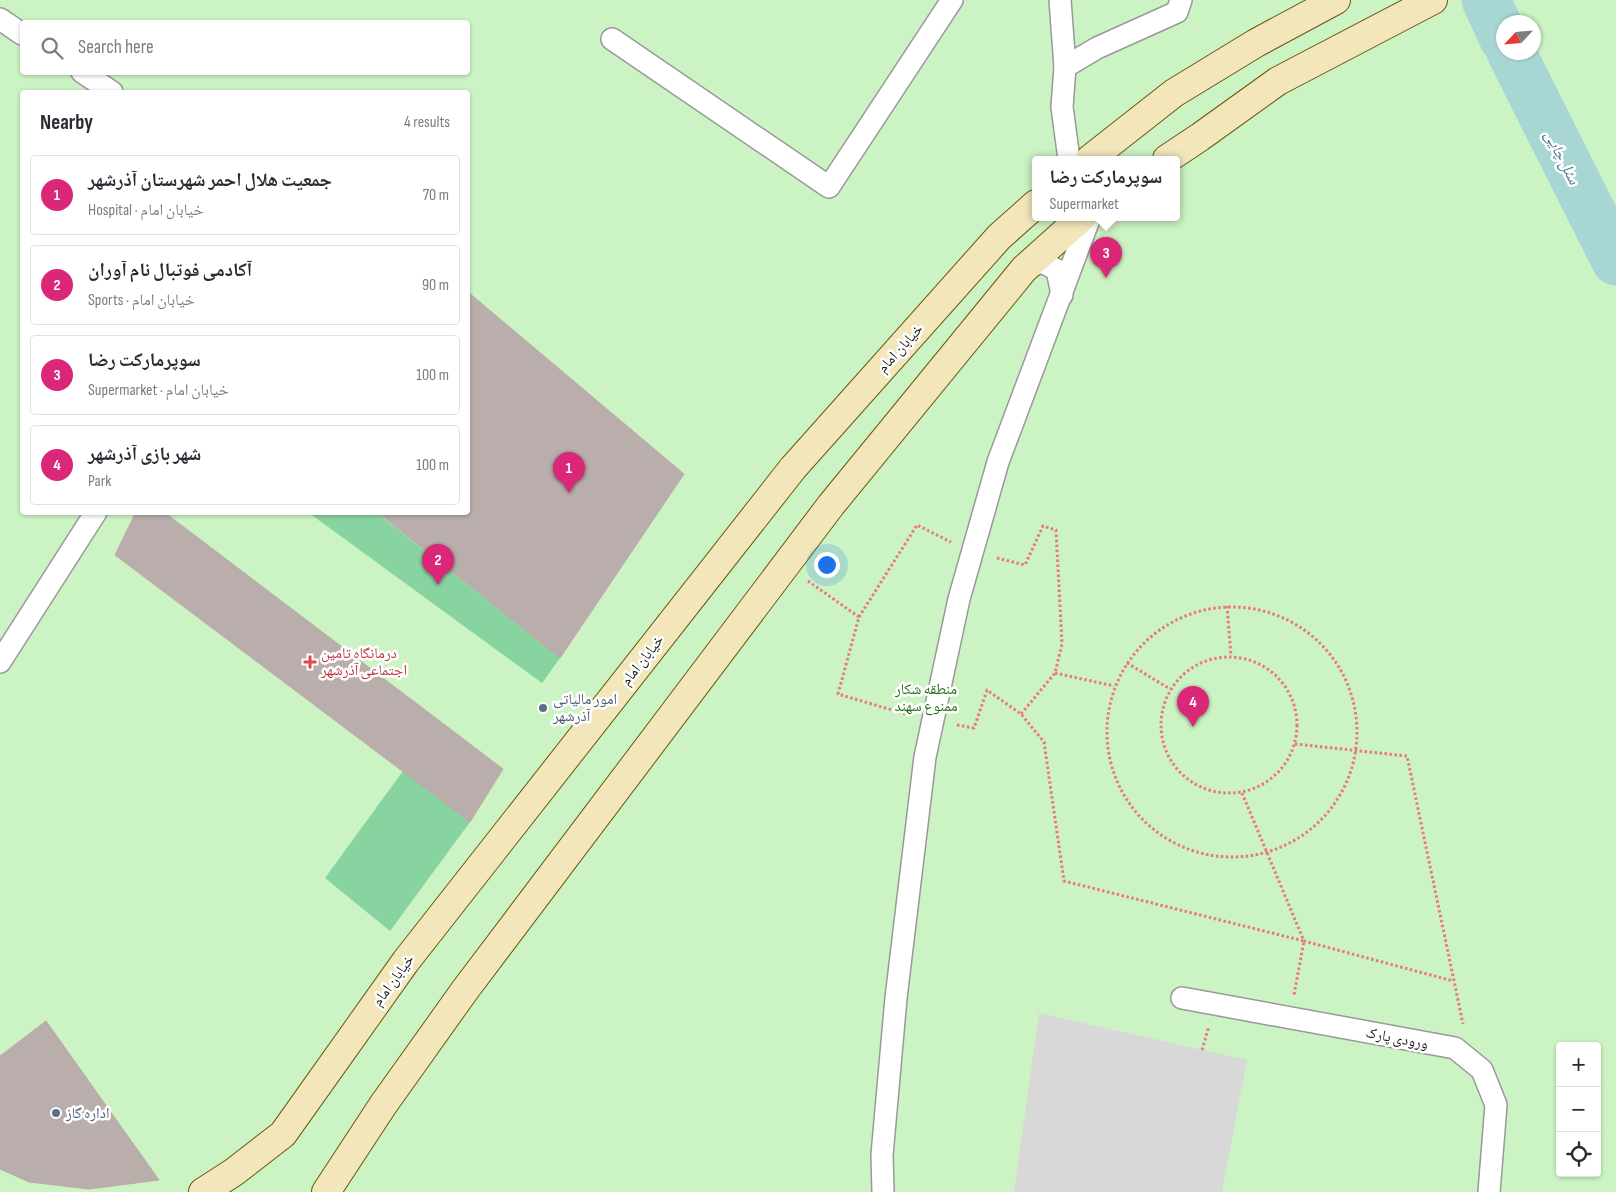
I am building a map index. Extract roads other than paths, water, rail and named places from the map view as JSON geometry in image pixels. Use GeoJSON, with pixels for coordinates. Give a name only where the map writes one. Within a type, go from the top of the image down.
{"type":"FeatureCollection","features":[{"type":"Feature","properties":{"kind":"main road"},"geometry":{"type":"LineString","coordinates":[[1094,156],[1174,93],[1256,43],[1336,0]]}},
{"type":"Feature","properties":{"kind":"main road"},"geometry":{"type":"LineString","coordinates":[[1172,156],[1278,81],[1433,0]]}},
{"type":"Feature","properties":{"kind":"main road","name":"خیابان امام"},"geometry":{"type":"LineString","coordinates":[[203,1192],[234,1172],[283,1134],[406,961],[793,468],[999,237],[1032,208]]}},
{"type":"Feature","properties":{"kind":"main road"},"geometry":{"type":"LineString","coordinates":[[326,1192],[383,1105],[465,990],[831,505],[1024,269],[1078,221]]}},
{"type":"Feature","properties":{"kind":"street"},"geometry":{"type":"LineString","coordinates":[[612,39],[829,186],[952,0]]}},
{"type":"Feature","properties":{"kind":"street"},"geometry":{"type":"LineString","coordinates":[[1060,0],[1064,68],[1062,107],[1069,156]]}},
{"type":"Feature","properties":{"kind":"street"},"geometry":{"type":"LineString","coordinates":[[1064,68],[1097,48],[1178,12],[1181,0]]}},
{"type":"Feature","properties":{"kind":"street"},"geometry":{"type":"LineString","coordinates":[[0,19],[20,33]]}},
{"type":"Feature","properties":{"kind":"street"},"geometry":{"type":"LineString","coordinates":[[86,75],[109,90]]}},
{"type":"Feature","properties":{"kind":"street"},"geometry":{"type":"LineString","coordinates":[[883,1192],[882,1155],[896,998],[925,757],[932,722],[959,600],[998,462],[1089,221]]}},
{"type":"Feature","properties":{"kind":"street"},"geometry":{"type":"LineString","coordinates":[[1024,269],[1042,262],[1057,270],[1062,295]]}},
{"type":"Feature","properties":{"kind":"street"},"geometry":{"type":"LineString","coordinates":[[0,662],[94,515]]}},
{"type":"Feature","properties":{"kind":"street","name":"ورودی پارک"},"geometry":{"type":"LineString","coordinates":[[1182,998],[1455,1048],[1482,1070],[1496,1105],[1490,1192]]}},
{"type":"Feature","properties":{"kind":"waterway","name":"سئل چایی"},"geometry":{"type":"LineString","coordinates":[[1486,0],[1496,22]]}},
{"type":"Feature","properties":{"kind":"waterway","name":"سئل چایی"},"geometry":{"type":"LineString","coordinates":[[1515,60],[1616,261]]}},
{"type":"Feature","properties":{"kind":"place","name":"سوپرمارکت رضا"},"geometry":{"type":"Point","coordinates":[1106,278]}},
{"type":"Feature","properties":{"kind":"place","name":"جمعیت هلال احمر شهرستان آذرشهر"},"geometry":{"type":"Point","coordinates":[569,493]}},
{"type":"Feature","properties":{"kind":"place","name":"آکادمی فوتبال نام آوران"},"geometry":{"type":"Point","coordinates":[438,585]}},
{"type":"Feature","properties":{"kind":"place","name":"درمانگاه تامین اجتماعی آذرشهر"},"geometry":{"type":"Point","coordinates":[310,662]}},
{"type":"Feature","properties":{"kind":"place","name":"امور مالیاتی آذرشهر"},"geometry":{"type":"Point","coordinates":[543,708]}},
{"type":"Feature","properties":{"kind":"place","name":"شهر بازی آذرشهر"},"geometry":{"type":"Point","coordinates":[1193,727]}},
{"type":"Feature","properties":{"kind":"place","name":"اداره گاز"},"geometry":{"type":"Point","coordinates":[56,1113]}},
{"type":"Feature","properties":{"kind":"park label","name":"منطقه شکار ممنوع سهند"},"geometry":{"type":"Point","coordinates":[926,698]}}]}
